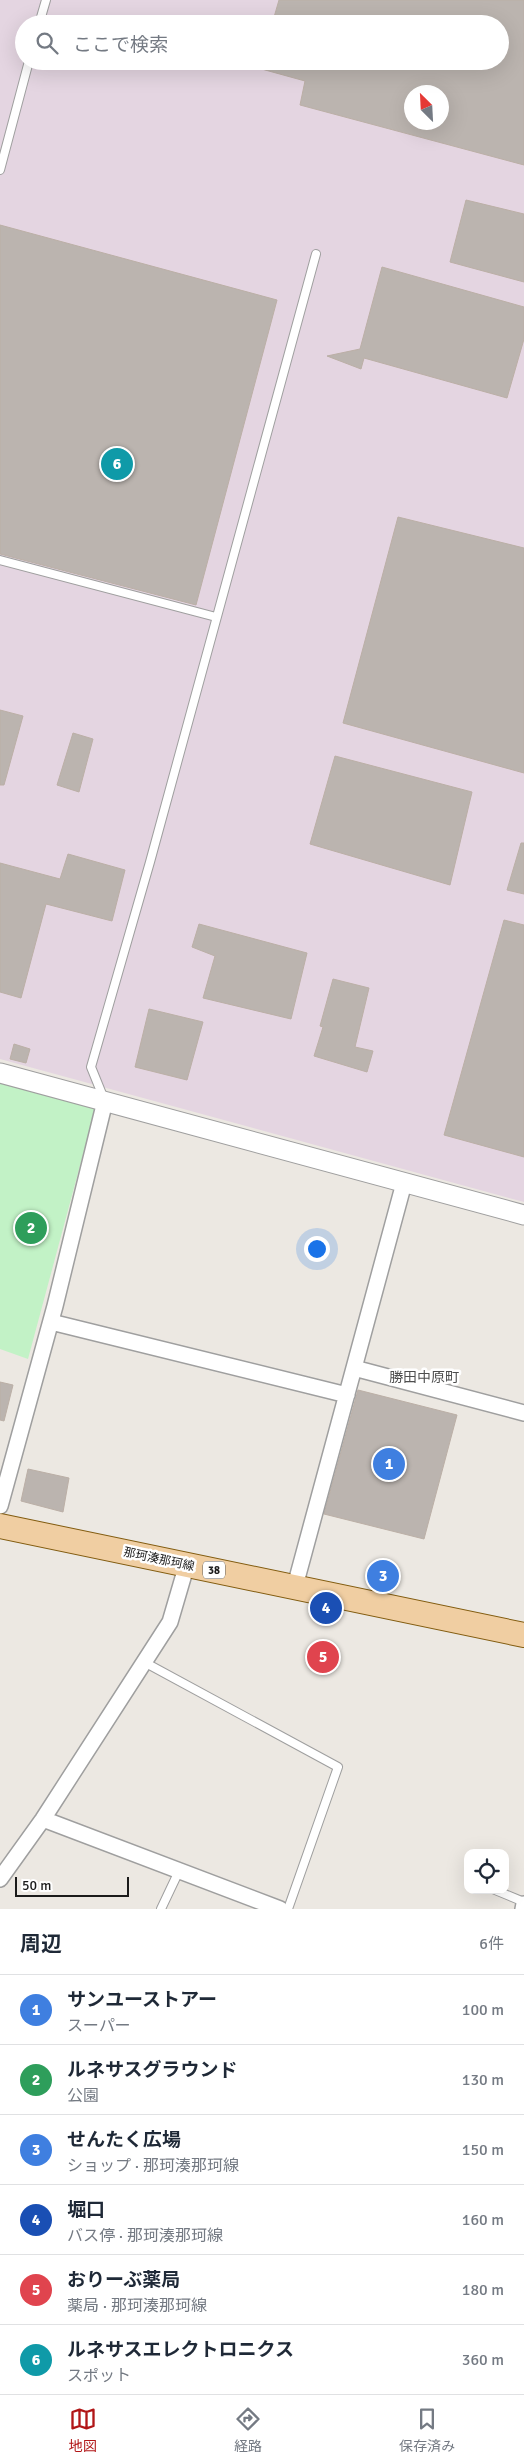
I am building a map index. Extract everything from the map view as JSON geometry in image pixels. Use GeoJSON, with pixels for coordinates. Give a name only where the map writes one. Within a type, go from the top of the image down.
{"type":"FeatureCollection","features":[{"type":"Feature","properties":{"kind":"main road","name":"那珂湊那珂線"},"geometry":{"type":"LineString","coordinates":[[0,1526],[295,1586],[524,1636]]}},
{"type":"Feature","properties":{"kind":"street"},"geometry":{"type":"LineString","coordinates":[[0,1073],[524,1215]]}},
{"type":"Feature","properties":{"kind":"street"},"geometry":{"type":"LineString","coordinates":[[0,1506],[51,1322],[105,1101]]}},
{"type":"Feature","properties":{"kind":"street"},"geometry":{"type":"LineString","coordinates":[[295,1586],[404,1183]]}},
{"type":"Feature","properties":{"kind":"street"},"geometry":{"type":"LineString","coordinates":[[51,1322],[347,1395]]}},
{"type":"Feature","properties":{"kind":"street"},"geometry":{"type":"LineString","coordinates":[[354,1368],[524,1414]]}},
{"type":"Feature","properties":{"kind":"street"},"geometry":{"type":"LineString","coordinates":[[0,1879],[42,1819],[170,1622],[187,1564]]}},
{"type":"Feature","properties":{"kind":"street"},"geometry":{"type":"LineString","coordinates":[[42,1819],[280,1909]]}},
{"type":"Feature","properties":{"kind":"street"},"geometry":{"type":"LineString","coordinates":[[523,1909],[524,1903]]}},
{"type":"Feature","properties":{"kind":"lane"},"geometry":{"type":"LineString","coordinates":[[42,15],[46,0]]}},
{"type":"Feature","properties":{"kind":"lane"},"geometry":{"type":"LineString","coordinates":[[0,170],[27,70]]}},
{"type":"Feature","properties":{"kind":"lane"},"geometry":{"type":"LineString","coordinates":[[105,1101],[91,1067],[140,900],[316,254]]}},
{"type":"Feature","properties":{"kind":"lane"},"geometry":{"type":"LineString","coordinates":[[0,560],[216,617]]}},
{"type":"Feature","properties":{"kind":"lane"},"geometry":{"type":"LineString","coordinates":[[144,1662],[338,1767],[288,1909]]}},
{"type":"Feature","properties":{"kind":"lane"},"geometry":{"type":"LineString","coordinates":[[161,1909],[179,1871]]}},
{"type":"Feature","properties":{"kind":"lane"},"geometry":{"type":"LineString","coordinates":[[503,1894],[524,1903]]}},
{"type":"Feature","properties":{"kind":"shaded area"},"geometry":{"type":"Polygon","coordinates":[[[0,0],[524,0],[524,1202],[0,1059],[0,0]]]}},
{"type":"Feature","properties":{"kind":"green space"},"geometry":{"type":"Polygon","coordinates":[[[0,1081],[96,1106],[28,1359],[0,1349],[0,1081]]]}},
{"type":"Feature","properties":{"kind":"building"},"geometry":{"type":"Polygon","coordinates":[[[279,0],[524,0],[524,165],[300,105],[305,81],[265,70],[509,70],[509,15],[275,15],[279,0]]]}},
{"type":"Feature","properties":{"kind":"building"},"geometry":{"type":"Polygon","coordinates":[[[466,200],[524,214],[524,282],[450,262],[466,200]]]}},
{"type":"Feature","properties":{"kind":"building"},"geometry":{"type":"Polygon","coordinates":[[[0,225],[277,300],[196,605],[0,554],[0,225]]]}},
{"type":"Feature","properties":{"kind":"building"},"geometry":{"type":"Polygon","coordinates":[[[382,267],[524,307],[524,339],[507,398],[364,358],[361,369],[327,356],[360,349],[382,267]]]}},
{"type":"Feature","properties":{"kind":"building"},"geometry":{"type":"Polygon","coordinates":[[[398,517],[524,548],[524,773],[343,723],[398,517]]]}},
{"type":"Feature","properties":{"kind":"building"},"geometry":{"type":"Polygon","coordinates":[[[0,710],[23,716],[4,785],[0,785],[0,710]]]}},
{"type":"Feature","properties":{"kind":"building"},"geometry":{"type":"Polygon","coordinates":[[[73,733],[93,739],[79,792],[57,785],[73,733]]]}},
{"type":"Feature","properties":{"kind":"building"},"geometry":{"type":"Polygon","coordinates":[[[335,756],[472,792],[450,885],[310,844],[335,756]]]}},
{"type":"Feature","properties":{"kind":"building"},"geometry":{"type":"Polygon","coordinates":[[[521,843],[524,843],[524,894],[507,890],[521,843]]]}},
{"type":"Feature","properties":{"kind":"building"},"geometry":{"type":"Polygon","coordinates":[[[68,854],[125,870],[112,921],[46,904],[21,998],[0,992],[0,863],[60,879],[68,854]]]}},
{"type":"Feature","properties":{"kind":"building"},"geometry":{"type":"Polygon","coordinates":[[[504,920],[524,925],[524,1157],[444,1135],[504,920]]]}},
{"type":"Feature","properties":{"kind":"building"},"geometry":{"type":"Polygon","coordinates":[[[199,924],[307,953],[291,1019],[203,998],[215,956],[192,947],[199,924]]]}},
{"type":"Feature","properties":{"kind":"building"},"geometry":{"type":"Polygon","coordinates":[[[333,979],[369,988],[355,1047],[373,1051],[367,1072],[314,1056],[323,1027],[320,1026],[333,979]]]}},
{"type":"Feature","properties":{"kind":"building"},"geometry":{"type":"Polygon","coordinates":[[[149,1009],[203,1022],[187,1080],[135,1067],[149,1009]]]}},
{"type":"Feature","properties":{"kind":"building"},"geometry":{"type":"Polygon","coordinates":[[[14,1044],[30,1049],[26,1063],[10,1059],[14,1044]]]}},
{"type":"Feature","properties":{"kind":"building"},"geometry":{"type":"Polygon","coordinates":[[[0,1382],[13,1385],[4,1421],[0,1420],[0,1382]]]}},
{"type":"Feature","properties":{"kind":"building"},"geometry":{"type":"Polygon","coordinates":[[[358,1390],[457,1415],[424,1539],[324,1514],[358,1390]]]}},
{"type":"Feature","properties":{"kind":"building"},"geometry":{"type":"Polygon","coordinates":[[[28,1469],[69,1478],[63,1512],[21,1501],[28,1469]]]}},
{"type":"Feature","properties":{"kind":"place","name":"ルネサスエレクトロニクス"},"geometry":{"type":"Point","coordinates":[117,464]}},
{"type":"Feature","properties":{"kind":"place","name":"ルネサスグラウンド"},"geometry":{"type":"Point","coordinates":[31,1228]}},
{"type":"Feature","properties":{"kind":"place","name":"サンユーストアー"},"geometry":{"type":"Point","coordinates":[389,1464]}},
{"type":"Feature","properties":{"kind":"place","name":"せんたく広場"},"geometry":{"type":"Point","coordinates":[383,1576]}},
{"type":"Feature","properties":{"kind":"place","name":"堀口"},"geometry":{"type":"Point","coordinates":[326,1608]}},
{"type":"Feature","properties":{"kind":"place","name":"おりーぶ薬局"},"geometry":{"type":"Point","coordinates":[323,1657]}},
{"type":"Feature","properties":{"kind":"district","name":"勝田中原町"},"geometry":{"type":"Point","coordinates":[424,1377]}}]}
